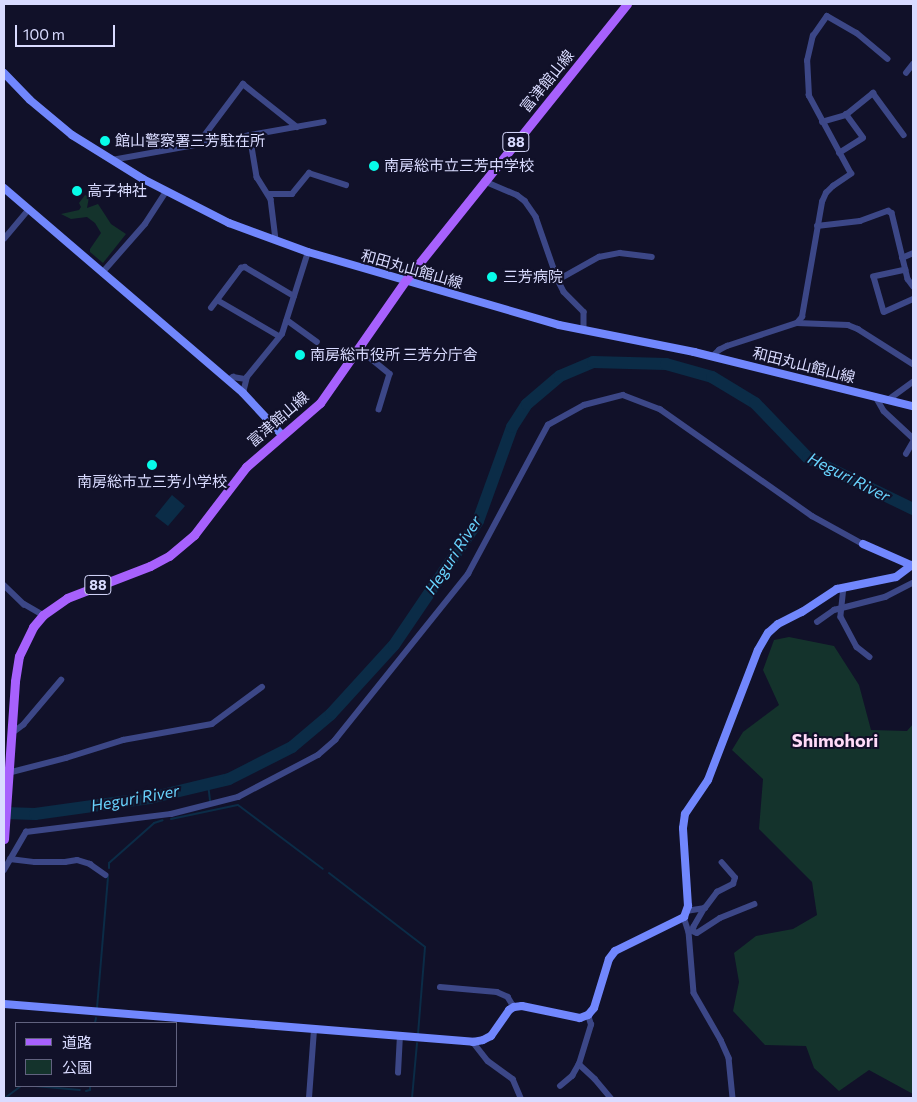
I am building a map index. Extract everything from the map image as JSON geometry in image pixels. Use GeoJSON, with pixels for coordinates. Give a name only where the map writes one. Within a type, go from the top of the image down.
{"type":"FeatureCollection","features":[{"type":"Feature","properties":{"kind":"main road","name":"富津館山線"},"geometry":{"type":"LineString","coordinates":[[4,834],[6,773],[12,733],[19,656],[27,637],[43,615],[67,598],[150,566],[169,556],[194,535],[246,467],[320,402],[405,281],[627,4]]}},
{"type":"Feature","properties":{"kind":"street"},"geometry":{"type":"LineString","coordinates":[[797,323],[802,317],[818,226],[826,193],[851,174],[809,96],[807,61],[813,36],[827,16],[857,33],[888,59]]}},
{"type":"Feature","properties":{"kind":"street"},"geometry":{"type":"LineString","coordinates":[[906,73],[913,64]]}},
{"type":"Feature","properties":{"kind":"street"},"geometry":{"type":"LineString","coordinates":[[4,86],[6,76]]}},
{"type":"Feature","properties":{"kind":"street","name":"和田丸山館山線"},"geometry":{"type":"LineString","coordinates":[[6,76],[66,130],[111,160],[166,192],[229,223],[308,252],[531,318],[712,357],[913,406]]}},
{"type":"Feature","properties":{"kind":"street"},"geometry":{"type":"LineString","coordinates":[[198,144],[243,84],[297,127]]}},
{"type":"Feature","properties":{"kind":"street"},"geometry":{"type":"LineString","coordinates":[[822,122],[846,114],[873,93],[904,134]]}},
{"type":"Feature","properties":{"kind":"street"},"geometry":{"type":"LineString","coordinates":[[839,154],[863,138],[846,114]]}},
{"type":"Feature","properties":{"kind":"street"},"geometry":{"type":"LineString","coordinates":[[111,160],[324,122]]}},
{"type":"Feature","properties":{"kind":"street"},"geometry":{"type":"LineString","coordinates":[[250,136],[257,177],[269,194],[276,240]]}},
{"type":"Feature","properties":{"kind":"street"},"geometry":{"type":"LineString","coordinates":[[269,194],[292,194],[309,173],[346,186]]}},
{"type":"Feature","properties":{"kind":"street"},"geometry":{"type":"LineString","coordinates":[[484,182],[501,187],[525,201],[536,217],[564,292],[584,312],[584,330]]}},
{"type":"Feature","properties":{"kind":"street"},"geometry":{"type":"LineString","coordinates":[[5,190],[228,380],[282,435]]}},
{"type":"Feature","properties":{"kind":"street"},"geometry":{"type":"LineString","coordinates":[[102,273],[145,224],[166,192]]}},
{"type":"Feature","properties":{"kind":"street"},"geometry":{"type":"LineString","coordinates":[[4,239],[29,209]]}},
{"type":"Feature","properties":{"kind":"street"},"geometry":{"type":"LineString","coordinates":[[818,226],[860,221],[888,211],[892,213],[902,258],[913,286]]}},
{"type":"Feature","properties":{"kind":"street"},"geometry":{"type":"LineString","coordinates":[[243,394],[246,379],[280,336],[287,320],[308,252]]}},
{"type":"Feature","properties":{"kind":"street"},"geometry":{"type":"LineString","coordinates":[[902,258],[913,253]]}},
{"type":"Feature","properties":{"kind":"street"},"geometry":{"type":"LineString","coordinates":[[558,280],[599,257],[620,254],[652,257]]}},
{"type":"Feature","properties":{"kind":"street"},"geometry":{"type":"LineString","coordinates":[[211,308],[219,301],[241,268],[245,267],[294,296]]}},
{"type":"Feature","properties":{"kind":"street"},"geometry":{"type":"LineString","coordinates":[[906,270],[874,277],[884,312],[913,299]]}},
{"type":"Feature","properties":{"kind":"street"},"geometry":{"type":"LineString","coordinates":[[219,301],[280,336]]}},
{"type":"Feature","properties":{"kind":"street"},"geometry":{"type":"LineString","coordinates":[[287,320],[317,342]]}},
{"type":"Feature","properties":{"kind":"street"},"geometry":{"type":"LineString","coordinates":[[712,357],[719,350],[727,346],[797,323],[848,326],[858,329],[913,364]]}},
{"type":"Feature","properties":{"kind":"street"},"geometry":{"type":"LineString","coordinates":[[358,348],[390,374],[379,409]]}},
{"type":"Feature","properties":{"kind":"street"},"geometry":{"type":"LineString","coordinates":[[228,380],[240,377],[246,379]]}},
{"type":"Feature","properties":{"kind":"street"},"geometry":{"type":"LineString","coordinates":[[888,400],[913,382]]}},
{"type":"Feature","properties":{"kind":"street"},"geometry":{"type":"LineString","coordinates":[[4,870],[26,832],[171,814],[238,797],[318,755],[335,740],[468,574],[548,425],[584,405],[623,394],[660,409],[812,516],[863,544],[912,566]]}},
{"type":"Feature","properties":{"kind":"street"},"geometry":{"type":"LineString","coordinates":[[876,397],[884,411],[913,438]]}},
{"type":"Feature","properties":{"kind":"street"},"geometry":{"type":"LineString","coordinates":[[906,454],[913,442]]}},
{"type":"Feature","properties":{"kind":"street"},"geometry":{"type":"LineString","coordinates":[[733,1098],[729,1058],[722,1040],[694,993],[689,932],[685,914],[688,906],[683,828],[684,814],[708,780],[758,650],[768,633],[778,624],[844,587],[896,577],[912,566]]}},
{"type":"Feature","properties":{"kind":"street"},"geometry":{"type":"LineString","coordinates":[[817,622],[834,610],[885,597],[913,583]]}},
{"type":"Feature","properties":{"kind":"street"},"geometry":{"type":"LineString","coordinates":[[4,585],[24,604],[43,615]]}},
{"type":"Feature","properties":{"kind":"street"},"geometry":{"type":"LineString","coordinates":[[844,587],[840,610],[841,617],[856,647],[870,657]]}},
{"type":"Feature","properties":{"kind":"street"},"geometry":{"type":"LineString","coordinates":[[12,733],[23,725],[61,680]]}},
{"type":"Feature","properties":{"kind":"street"},"geometry":{"type":"LineString","coordinates":[[6,773],[66,758],[122,740],[212,724],[262,687]]}},
{"type":"Feature","properties":{"kind":"street"},"geometry":{"type":"LineString","coordinates":[[10,859],[42,862],[78,860],[90,864],[106,875]]}},
{"type":"Feature","properties":{"kind":"street"},"geometry":{"type":"LineString","coordinates":[[722,863],[734,878],[734,884],[717,892],[705,908],[693,931],[696,933],[720,918],[754,904]]}},
{"type":"Feature","properties":{"kind":"street"},"geometry":{"type":"LineString","coordinates":[[4,1004],[473,1042],[491,1036],[509,1010],[522,1006],[580,1018],[588,1015],[594,1008],[608,959],[615,951],[685,914],[705,908]]}},
{"type":"Feature","properties":{"kind":"street"},"geometry":{"type":"LineString","coordinates":[[440,987],[496,992],[508,997],[514,1008]]}},
{"type":"Feature","properties":{"kind":"street"},"geometry":{"type":"LineString","coordinates":[[560,1086],[572,1076],[579,1064],[591,1026],[588,1015]]}},
{"type":"Feature","properties":{"kind":"street"},"geometry":{"type":"LineString","coordinates":[[309,1098],[314,1030]]}},
{"type":"Feature","properties":{"kind":"street"},"geometry":{"type":"LineString","coordinates":[[398,1074],[400,1037]]}},
{"type":"Feature","properties":{"kind":"street"},"geometry":{"type":"LineString","coordinates":[[473,1042],[488,1061],[513,1079],[521,1098]]}},
{"type":"Feature","properties":{"kind":"street"},"geometry":{"type":"LineString","coordinates":[[579,1064],[595,1078],[610,1098]]}},
{"type":"Feature","properties":{"kind":"green space"},"geometry":{"type":"Polygon","coordinates":[[[85,195],[89,197],[87,208],[98,204],[111,224],[126,234],[103,263],[90,252],[90,249],[101,233],[95,223],[87,217],[71,219],[61,214],[79,210],[81,207],[79,203],[85,195]]]}},
{"type":"Feature","properties":{"kind":"green space"},"geometry":{"type":"Polygon","coordinates":[[[789,637],[834,646],[859,685],[871,730],[907,731],[913,724],[913,1094],[869,1070],[839,1091],[814,1068],[806,1046],[765,1045],[733,1011],[739,982],[734,953],[756,936],[793,929],[817,915],[812,882],[759,829],[763,779],[732,750],[743,732],[779,705],[763,670],[774,640],[789,637]]]}},
{"type":"Feature","properties":{"kind":"water"},"geometry":{"type":"Polygon","coordinates":[[[172,495],[185,506],[168,526],[155,516],[172,495]]]}},
{"type":"Feature","properties":{"kind":"waterway","name":"Heguri River"},"geometry":{"type":"LineString","coordinates":[[4,813],[35,814],[150,798],[229,779],[292,747],[331,714],[394,645],[478,521],[512,427],[527,404],[560,376],[593,362],[666,364],[712,377],[755,403],[808,458],[913,509]]}},
{"type":"Feature","properties":{"kind":"waterway"},"geometry":{"type":"LineString","coordinates":[[208,784],[210,801]]}},
{"type":"Feature","properties":{"kind":"waterway"},"geometry":{"type":"LineString","coordinates":[[171,819],[238,805],[323,869]]}},
{"type":"Feature","properties":{"kind":"waterway"},"geometry":{"type":"LineString","coordinates":[[109,868],[109,863],[154,823],[163,820]]}},
{"type":"Feature","properties":{"kind":"waterway"},"geometry":{"type":"LineString","coordinates":[[329,873],[425,947],[418,1034]]}},
{"type":"Feature","properties":{"kind":"waterway"},"geometry":{"type":"LineString","coordinates":[[97,1008],[108,876]]}},
{"type":"Feature","properties":{"kind":"waterway"},"geometry":{"type":"LineString","coordinates":[[95,1022],[96,1018]]}},
{"type":"Feature","properties":{"kind":"waterway"},"geometry":{"type":"LineString","coordinates":[[412,1098],[417,1043]]}},
{"type":"Feature","properties":{"kind":"waterway"},"geometry":{"type":"LineString","coordinates":[[5,1098],[20,1087]]}},
{"type":"Feature","properties":{"kind":"waterway"},"geometry":{"type":"LineString","coordinates":[[46,1087],[80,1090]]}},
{"type":"Feature","properties":{"kind":"waterway"},"geometry":{"type":"LineString","coordinates":[[86,1091],[90,1090],[90,1087]]}},
{"type":"Feature","properties":{"kind":"place","name":"館山警察署三芳駐在所"},"geometry":{"type":"Point","coordinates":[105,141]}},
{"type":"Feature","properties":{"kind":"place","name":"南房総市立三芳中学校"},"geometry":{"type":"Point","coordinates":[374,166]}},
{"type":"Feature","properties":{"kind":"place","name":"高子神社"},"geometry":{"type":"Point","coordinates":[77,191]}},
{"type":"Feature","properties":{"kind":"place","name":"三芳病院"},"geometry":{"type":"Point","coordinates":[492,277]}},
{"type":"Feature","properties":{"kind":"place","name":"南房総市役所 三芳分庁舎"},"geometry":{"type":"Point","coordinates":[300,355]}},
{"type":"Feature","properties":{"kind":"place","name":"南房総市立三芳小学校"},"geometry":{"type":"Point","coordinates":[152,465]}},
{"type":"Feature","properties":{"kind":"district","name":"Shimohori"},"geometry":{"type":"Point","coordinates":[835,740]}}]}
